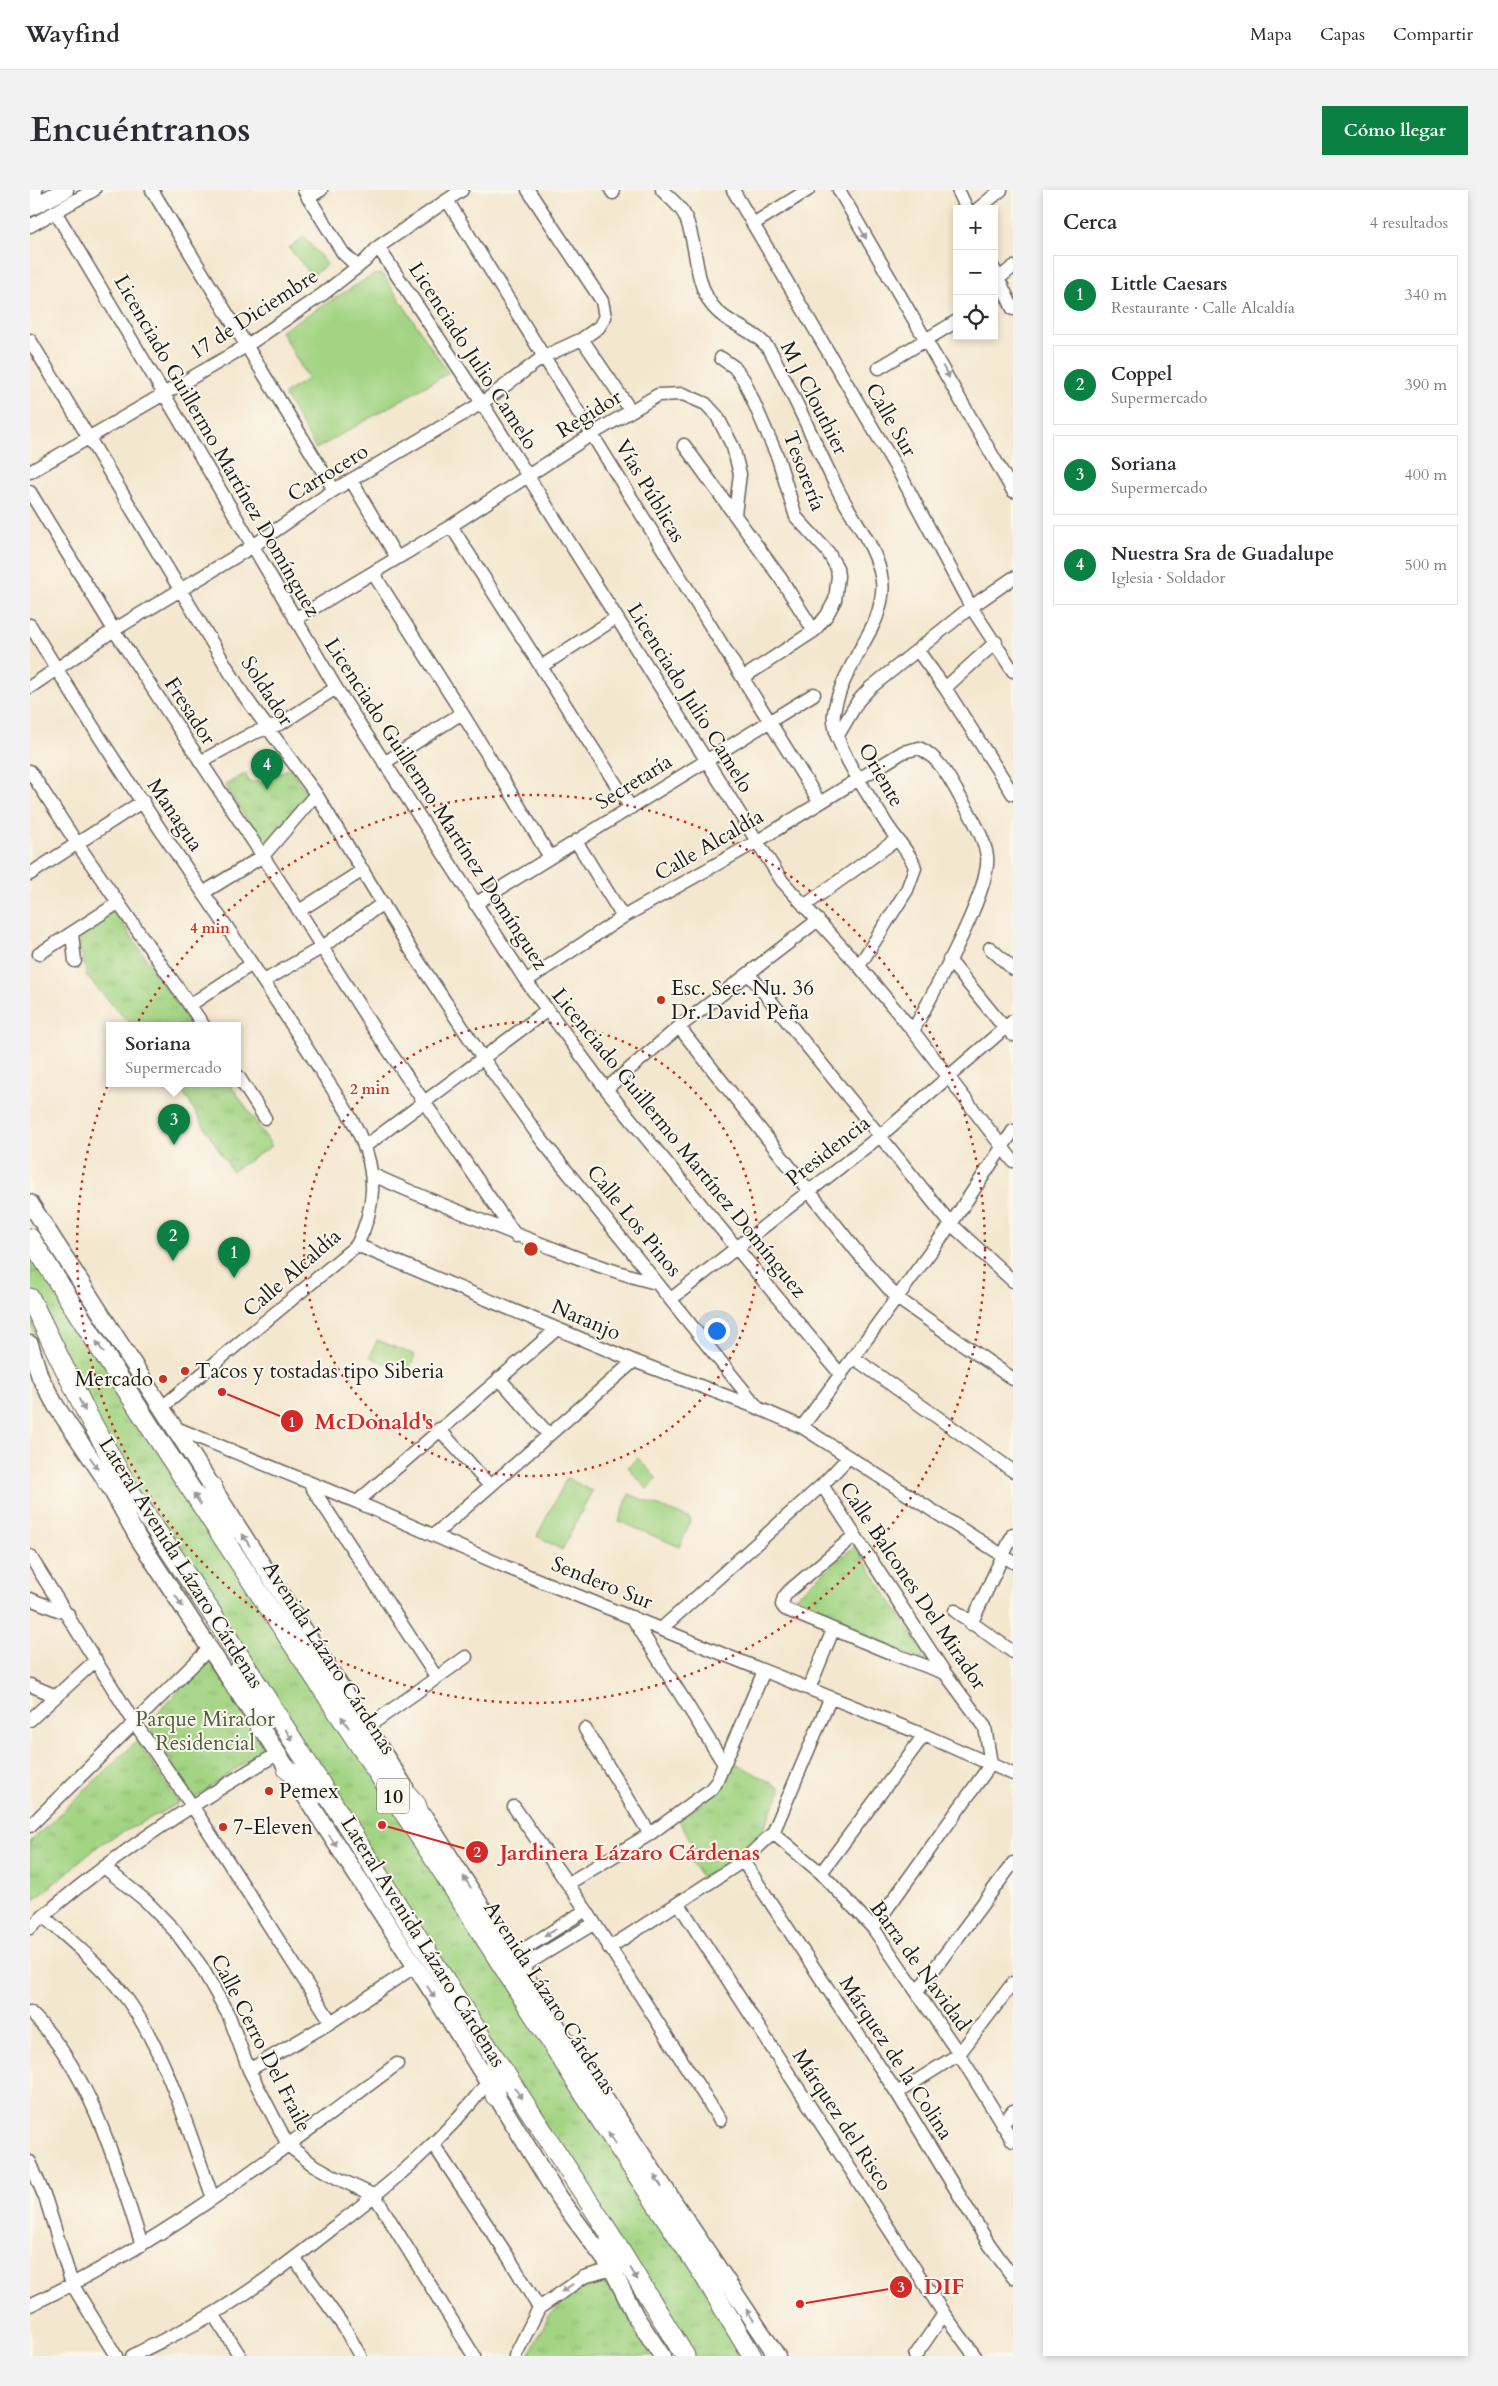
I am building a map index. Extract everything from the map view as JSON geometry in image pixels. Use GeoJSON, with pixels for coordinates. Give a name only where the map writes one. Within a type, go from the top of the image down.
{"type":"FeatureCollection","features":[{"type":"Feature","properties":{"kind":"highway","name":"Avenida Lázaro Cárdenas"},"geometry":{"type":"LineString","coordinates":[[30,1238],[238,1561],[362,1736],[484,1938],[654,2203],[703,2274],[752,2356]]}},
{"type":"Feature","properties":{"kind":"highway","name":"10"},"geometry":{"type":"LineString","coordinates":[[30,1298],[98,1434],[130,1491],[156,1528],[610,2234],[685,2356]]}},
{"type":"Feature","properties":{"kind":"highway"},"geometry":{"type":"LineString","coordinates":[[107,1482],[156,1528]]}},
{"type":"Feature","properties":{"kind":"highway"},"geometry":{"type":"LineString","coordinates":[[212,1486],[238,1561]]}},
{"type":"Feature","properties":{"kind":"highway"},"geometry":{"type":"LineString","coordinates":[[239,1658],[246,1691],[260,1728]]}},
{"type":"Feature","properties":{"kind":"highway"},"geometry":{"type":"LineString","coordinates":[[362,1736],[416,1804],[438,1863]]}},
{"type":"Feature","properties":{"kind":"highway"},"geometry":{"type":"LineString","coordinates":[[282,1761],[331,1800]]}},
{"type":"Feature","properties":{"kind":"highway"},"geometry":{"type":"LineString","coordinates":[[484,1938],[493,1951],[535,1991]]}},
{"type":"Feature","properties":{"kind":"highway"},"geometry":{"type":"LineString","coordinates":[[491,2089],[496,2059]]}},
{"type":"Feature","properties":{"kind":"highway"},"geometry":{"type":"LineString","coordinates":[[683,2219],[703,2274]]}},
{"type":"Feature","properties":{"kind":"highway"},"geometry":{"type":"LineString","coordinates":[[610,2234],[612,2269]]}},
{"type":"Feature","properties":{"kind":"main road"},"geometry":{"type":"LineString","coordinates":[[30,192],[34,190]]}},
{"type":"Feature","properties":{"kind":"main road"},"geometry":{"type":"LineString","coordinates":[[30,208],[65,190]]}},
{"type":"Feature","properties":{"kind":"main road"},"geometry":{"type":"LineString","coordinates":[[30,1203],[161,1408],[176,1428],[362,1736]]}},
{"type":"Feature","properties":{"kind":"main road","name":"Lateral Avenida Lázaro Cárdenas"},"geometry":{"type":"LineString","coordinates":[[30,1344],[35,1371],[64,1420],[107,1482],[138,1538],[414,1967],[559,2198],[612,2269],[636,2317],[662,2356]]}},
{"type":"Feature","properties":{"kind":"main road"},"geometry":{"type":"LineString","coordinates":[[416,1804],[683,2219],[776,2356]]}},
{"type":"Feature","properties":{"kind":"street"},"geometry":{"type":"LineString","coordinates":[[30,226],[94,190]]}},
{"type":"Feature","properties":{"kind":"street"},"geometry":{"type":"LineString","coordinates":[[152,190],[334,490]]}},
{"type":"Feature","properties":{"kind":"street"},"geometry":{"type":"LineString","coordinates":[[321,190],[306,194],[343,253],[358,267]]}},
{"type":"Feature","properties":{"kind":"street","name":"17 de Diciembre"},"geometry":{"type":"LineString","coordinates":[[30,472],[88,436],[246,346],[323,294],[358,267],[378,247],[462,190]]}},
{"type":"Feature","properties":{"kind":"street","name":"Carrocero"},"geometry":{"type":"LineString","coordinates":[[30,686],[114,630],[253,546],[334,490],[482,403],[543,357],[582,340],[599,327],[605,317],[602,301],[528,190]]}},
{"type":"Feature","properties":{"kind":"street","name":"M J Clouthier"},"geometry":{"type":"LineString","coordinates":[[662,190],[685,216],[697,269],[711,304],[731,322],[760,338],[771,352],[836,486],[870,545],[880,572],[882,591]]}},
{"type":"Feature","properties":{"kind":"street","name":"Calle Sur"},"geometry":{"type":"LineString","coordinates":[[733,190],[901,476],[971,607],[996,642],[1013,671]]}},
{"type":"Feature","properties":{"kind":"street"},"geometry":{"type":"LineString","coordinates":[[753,224],[808,190]]}},
{"type":"Feature","properties":{"kind":"street"},"geometry":{"type":"LineString","coordinates":[[839,190],[881,266],[926,338],[1013,491]]}},
{"type":"Feature","properties":{"kind":"street"},"geometry":{"type":"LineString","coordinates":[[958,190],[965,205]]}},
{"type":"Feature","properties":{"kind":"street"},"geometry":{"type":"LineString","coordinates":[[983,205],[1001,190]]}},
{"type":"Feature","properties":{"kind":"street","name":"Vías Públicas"},"geometry":{"type":"LineString","coordinates":[[447,200],[820,802]]}},
{"type":"Feature","properties":{"kind":"street","name":"Licenciado Guillermo Martínez Domínguez"},"geometry":{"type":"LineString","coordinates":[[56,213],[336,688],[474,904],[546,1011],[606,1089],[736,1250],[841,1375]]}},
{"type":"Feature","properties":{"kind":"street","name":"Licenciado Julio Camelo"},"geometry":{"type":"LineString","coordinates":[[378,247],[482,403],[704,761],[782,881],[859,966],[913,1031],[1013,1161]]}},
{"type":"Feature","properties":{"kind":"street"},"geometry":{"type":"LineString","coordinates":[[998,273],[1013,267]]}},
{"type":"Feature","properties":{"kind":"street"},"geometry":{"type":"LineString","coordinates":[[999,296],[1013,310]]}},
{"type":"Feature","properties":{"kind":"street"},"geometry":{"type":"LineString","coordinates":[[879,368],[953,323]]}},
{"type":"Feature","properties":{"kind":"street","name":"Soldador"},"geometry":{"type":"LineString","coordinates":[[30,340],[243,694],[316,794],[407,944],[482,1057]]}},
{"type":"Feature","properties":{"kind":"street"},"geometry":{"type":"LineString","coordinates":[[582,340],[630,411]]}},
{"type":"Feature","properties":{"kind":"street","name":"Tesorería"},"geometry":{"type":"LineString","coordinates":[[721,358],[734,367],[744,380],[778,458],[796,518],[828,552],[837,568],[838,591],[835,600],[827,615],[814,631],[744,677]]}},
{"type":"Feature","properties":{"kind":"street","name":"Regidor"},"geometry":{"type":"LineString","coordinates":[[295,619],[451,526],[592,434],[658,395],[667,393],[683,394],[706,404],[722,424],[738,463],[740,484],[735,514]]}},
{"type":"Feature","properties":{"kind":"street"},"geometry":{"type":"LineString","coordinates":[[684,445],[782,578],[814,631]]}},
{"type":"Feature","properties":{"kind":"street"},"geometry":{"type":"LineString","coordinates":[[351,480],[397,558]]}},
{"type":"Feature","properties":{"kind":"street","name":"Fresador"},"geometry":{"type":"LineString","coordinates":[[30,492],[114,630],[299,910],[321,948],[423,1103],[516,1236]]}},
{"type":"Feature","properties":{"kind":"street"},"geometry":{"type":"LineString","coordinates":[[451,526],[631,808]]}},
{"type":"Feature","properties":{"kind":"street"},"geometry":{"type":"LineString","coordinates":[[374,573],[550,857]]}},
{"type":"Feature","properties":{"kind":"street"},"geometry":{"type":"LineString","coordinates":[[837,737],[864,693],[971,607],[1013,578]]}},
{"type":"Feature","properties":{"kind":"street","name":"Oriente"},"geometry":{"type":"LineString","coordinates":[[859,966],[907,890],[914,873],[914,864],[896,840],[859,780],[837,737],[834,714],[876,619],[882,591]]}},
{"type":"Feature","properties":{"kind":"street"},"geometry":{"type":"LineString","coordinates":[[542,666],[616,618]]}},
{"type":"Feature","properties":{"kind":"street","name":"Managua"},"geometry":{"type":"LineString","coordinates":[[30,625],[110,755],[264,981],[361,1136],[364,1147]]}},
{"type":"Feature","properties":{"kind":"street"},"geometry":{"type":"LineString","coordinates":[[945,688],[996,642]]}},
{"type":"Feature","properties":{"kind":"street"},"geometry":{"type":"LineString","coordinates":[[918,651],[945,688],[1013,794]]}},
{"type":"Feature","properties":{"kind":"street"},"geometry":{"type":"LineString","coordinates":[[200,762],[251,734],[282,723],[336,688]]}},
{"type":"Feature","properties":{"kind":"street","name":"Secretaría"},"geometry":{"type":"LineString","coordinates":[[474,904],[814,694]]}},
{"type":"Feature","properties":{"kind":"street"},"geometry":{"type":"LineString","coordinates":[[384,763],[462,713]]}},
{"type":"Feature","properties":{"kind":"street","name":"Calle Alcaldía"},"geometry":{"type":"LineString","coordinates":[[526,981],[623,917],[756,842],[820,802],[914,748],[929,754],[948,776],[970,814],[987,855],[988,868],[983,888],[949,960]]}},
{"type":"Feature","properties":{"kind":"street"},"geometry":{"type":"LineString","coordinates":[[30,771],[76,842],[201,1022]]}},
{"type":"Feature","properties":{"kind":"street"},"geometry":{"type":"LineString","coordinates":[[203,893],[263,856],[316,794]]}},
{"type":"Feature","properties":{"kind":"street"},"geometry":{"type":"LineString","coordinates":[[30,874],[76,842],[143,801]]}},
{"type":"Feature","properties":{"kind":"street"},"geometry":{"type":"LineString","coordinates":[[804,906],[896,840]]}},
{"type":"Feature","properties":{"kind":"street"},"geometry":{"type":"LineString","coordinates":[[576,842],[623,917]]}},
{"type":"Feature","properties":{"kind":"street"},"geometry":{"type":"LineString","coordinates":[[299,910],[363,870]]}},
{"type":"Feature","properties":{"kind":"street"},"geometry":{"type":"LineString","coordinates":[[39,954],[118,903]]}},
{"type":"Feature","properties":{"kind":"street"},"geometry":{"type":"LineString","coordinates":[[264,981],[321,948],[383,903]]}},
{"type":"Feature","properties":{"kind":"street"},"geometry":{"type":"LineString","coordinates":[[606,1089],[679,1027],[818,920]]}},
{"type":"Feature","properties":{"kind":"street"},"geometry":{"type":"LineString","coordinates":[[72,934],[75,961]]}},
{"type":"Feature","properties":{"kind":"street"},"geometry":{"type":"LineString","coordinates":[[990,948],[1013,969]]}},
{"type":"Feature","properties":{"kind":"street"},"geometry":{"type":"LineString","coordinates":[[1001,958],[1013,951]]}},
{"type":"Feature","properties":{"kind":"street"},"geometry":{"type":"LineString","coordinates":[[913,1031],[949,960],[1010,1028]]}},
{"type":"Feature","properties":{"kind":"street"},"geometry":{"type":"LineString","coordinates":[[190,1005],[252,964]]}},
{"type":"Feature","properties":{"kind":"street"},"geometry":{"type":"LineString","coordinates":[[749,974],[951,1224],[1013,1281]]}},
{"type":"Feature","properties":{"kind":"street"},"geometry":{"type":"LineString","coordinates":[[364,1147],[546,1011]]}},
{"type":"Feature","properties":{"kind":"street"},"geometry":{"type":"LineString","coordinates":[[679,1027],[809,1191],[897,1298],[1013,1380]]}},
{"type":"Feature","properties":{"kind":"street","name":"Presidencia"},"geometry":{"type":"LineString","coordinates":[[671,1299],[880,1136],[948,1077],[1010,1028]]}},
{"type":"Feature","properties":{"kind":"street","name":"Calle Los Pinos"},"geometry":{"type":"LineString","coordinates":[[482,1057],[540,1138],[758,1408]]}},
{"type":"Feature","properties":{"kind":"street"},"geometry":{"type":"LineString","coordinates":[[241,1081],[265,1118]]}},
{"type":"Feature","properties":{"kind":"street"},"geometry":{"type":"LineString","coordinates":[[802,1427],[951,1224],[1013,1131]]}},
{"type":"Feature","properties":{"kind":"street","name":"Calle Alcaldía"},"geometry":{"type":"LineString","coordinates":[[161,1408],[357,1245],[367,1222],[374,1193],[364,1147]]}},
{"type":"Feature","properties":{"kind":"street"},"geometry":{"type":"LineString","coordinates":[[371,1174],[516,1236],[598,1267],[656,1283]]}},
{"type":"Feature","properties":{"kind":"street","name":"Naranjo"},"geometry":{"type":"LineString","coordinates":[[357,1245],[634,1361],[758,1408],[802,1427],[1008,1558]]}},
{"type":"Feature","properties":{"kind":"street"},"geometry":{"type":"LineString","coordinates":[[357,1502],[557,1329]]}},
{"type":"Feature","properties":{"kind":"street"},"geometry":{"type":"LineString","coordinates":[[854,1358],[1013,1471]]}},
{"type":"Feature","properties":{"kind":"street"},"geometry":{"type":"LineString","coordinates":[[434,1535],[634,1361]]}},
{"type":"Feature","properties":{"kind":"street"},"geometry":{"type":"LineString","coordinates":[[499,1378],[549,1436]]}},
{"type":"Feature","properties":{"kind":"street","name":"Sendero Sur"},"geometry":{"type":"LineString","coordinates":[[176,1428],[830,1699],[924,1735],[1013,1774]]}},
{"type":"Feature","properties":{"kind":"street"},"geometry":{"type":"LineString","coordinates":[[439,1430],[490,1486]]}},
{"type":"Feature","properties":{"kind":"street"},"geometry":{"type":"LineString","coordinates":[[661,1629],[822,1485],[849,1457]]}},
{"type":"Feature","properties":{"kind":"street"},"geometry":{"type":"LineString","coordinates":[[309,1484],[437,1678]]}},
{"type":"Feature","properties":{"kind":"street","name":"Calle Balcones Del Mirador"},"geometry":{"type":"LineString","coordinates":[[822,1485],[945,1673],[985,1727],[991,1764]]}},
{"type":"Feature","properties":{"kind":"street"},"geometry":{"type":"LineString","coordinates":[[971,1624],[1008,1558],[1013,1534]]}},
{"type":"Feature","properties":{"kind":"street"},"geometry":{"type":"LineString","coordinates":[[855,1535],[789,1591],[782,1601],[785,1609],[833,1630],[945,1673]]}},
{"type":"Feature","properties":{"kind":"street"},"geometry":{"type":"LineString","coordinates":[[30,1556],[134,1722],[193,1808],[331,2022]]}},
{"type":"Feature","properties":{"kind":"street"},"geometry":{"type":"LineString","coordinates":[[30,1599],[68,1614]]}},
{"type":"Feature","properties":{"kind":"street"},"geometry":{"type":"LineString","coordinates":[[955,1611],[1013,1652]]}},
{"type":"Feature","properties":{"kind":"street"},"geometry":{"type":"LineString","coordinates":[[632,1617],[724,1764]]}},
{"type":"Feature","properties":{"kind":"street"},"geometry":{"type":"LineString","coordinates":[[809,1689],[833,1630]]}},
{"type":"Feature","properties":{"kind":"street"},"geometry":{"type":"LineString","coordinates":[[30,1826],[210,1648]]}},
{"type":"Feature","properties":{"kind":"street"},"geometry":{"type":"LineString","coordinates":[[362,1736],[466,1657]]}},
{"type":"Feature","properties":{"kind":"street"},"geometry":{"type":"LineString","coordinates":[[30,1720],[96,1660]]}},
{"type":"Feature","properties":{"kind":"street"},"geometry":{"type":"LineString","coordinates":[[569,1883],[650,1834],[704,1796],[716,1783],[764,1671]]}},
{"type":"Feature","properties":{"kind":"street"},"geometry":{"type":"LineString","coordinates":[[30,1685],[56,1696]]}},
{"type":"Feature","properties":{"kind":"street"},"geometry":{"type":"LineString","coordinates":[[609,1948],[744,1861],[773,1833],[830,1699]]}},
{"type":"Feature","properties":{"kind":"street"},"geometry":{"type":"LineString","coordinates":[[585,1728],[650,1834]]}},
{"type":"Feature","properties":{"kind":"street"},"geometry":{"type":"LineString","coordinates":[[821,1873],[924,1735]]}},
{"type":"Feature","properties":{"kind":"street"},"geometry":{"type":"LineString","coordinates":[[30,1928],[81,1884],[104,1867],[193,1808],[282,1761]]}},
{"type":"Feature","properties":{"kind":"street"},"geometry":{"type":"LineString","coordinates":[[873,1928],[991,1764]]}},
{"type":"Feature","properties":{"kind":"street"},"geometry":{"type":"LineString","coordinates":[[514,1807],[569,1883],[720,2120]]}},
{"type":"Feature","properties":{"kind":"street","name":"Barra de Navidad"},"geometry":{"type":"LineString","coordinates":[[773,1833],[821,1873],[873,1928],[959,2054],[1013,2141]]}},
{"type":"Feature","properties":{"kind":"street","name":"Márquez de la Colina"},"geometry":{"type":"LineString","coordinates":[[744,1861],[897,2093],[989,2244],[1013,2278]]}},
{"type":"Feature","properties":{"kind":"street"},"geometry":{"type":"LineString","coordinates":[[917,1992],[1013,1863]]}},
{"type":"Feature","properties":{"kind":"street","name":"Calle Cerro Del Fraile"},"geometry":{"type":"LineString","coordinates":[[104,1867],[146,1901],[175,1931],[202,1966],[229,2016],[249,2070],[288,2145],[312,2164],[375,2196]]}},
{"type":"Feature","properties":{"kind":"street","name":"Márquez del Risco"},"geometry":{"type":"LineString","coordinates":[[679,1904],[944,2314],[975,2356]]}},
{"type":"Feature","properties":{"kind":"street"},"geometry":{"type":"LineString","coordinates":[[517,1962],[586,1910]]}},
{"type":"Feature","properties":{"kind":"street"},"geometry":{"type":"LineString","coordinates":[[43,1916],[102,1969],[129,2002],[148,2034],[169,2081],[213,2198]]}},
{"type":"Feature","properties":{"kind":"street"},"geometry":{"type":"LineString","coordinates":[[517,1962],[594,1924]]}},
{"type":"Feature","properties":{"kind":"street"},"geometry":{"type":"LineString","coordinates":[[249,2070],[331,2022],[414,1967]]}},
{"type":"Feature","properties":{"kind":"street"},"geometry":{"type":"LineString","coordinates":[[897,2093],[959,2054],[1013,1983]]}},
{"type":"Feature","properties":{"kind":"street"},"geometry":{"type":"LineString","coordinates":[[30,2012],[49,2031],[62,2049],[87,2092],[108,2144],[142,2245]]}},
{"type":"Feature","properties":{"kind":"street"},"geometry":{"type":"LineString","coordinates":[[30,2305],[142,2245],[288,2145],[397,2064]]}},
{"type":"Feature","properties":{"kind":"street"},"geometry":{"type":"LineString","coordinates":[[132,2356],[213,2314],[294,2258],[375,2196],[491,2089]]}},
{"type":"Feature","properties":{"kind":"street"},"geometry":{"type":"LineString","coordinates":[[1002,2125],[1013,2111]]}},
{"type":"Feature","properties":{"kind":"street"},"geometry":{"type":"LineString","coordinates":[[433,2144],[509,2258],[539,2308]]}},
{"type":"Feature","properties":{"kind":"street"},"geometry":{"type":"LineString","coordinates":[[30,2162],[46,2200],[72,2284],[116,2356]]}},
{"type":"Feature","properties":{"kind":"street"},"geometry":{"type":"LineString","coordinates":[[375,2196],[474,2356]]}},
{"type":"Feature","properties":{"kind":"street"},"geometry":{"type":"LineString","coordinates":[[294,2258],[344,2327],[360,2356]]}},
{"type":"Feature","properties":{"kind":"street"},"geometry":{"type":"LineString","coordinates":[[515,2356],[539,2308],[584,2277],[612,2269]]}},
{"type":"Feature","properties":{"kind":"street"},"geometry":{"type":"LineString","coordinates":[[213,2314],[240,2356]]}},
{"type":"Feature","properties":{"kind":"street"},"geometry":{"type":"LineString","coordinates":[[915,2356],[944,2314]]}},
{"type":"Feature","properties":{"kind":"green space"},"geometry":{"type":"Polygon","coordinates":[[[304,237],[327,264],[312,276],[289,248],[304,237]]]}},
{"type":"Feature","properties":{"kind":"green space"},"geometry":{"type":"Polygon","coordinates":[[[380,274],[384,276],[448,373],[316,449],[284,394],[308,379],[281,331],[373,275],[380,274]]]}},
{"type":"Feature","properties":{"kind":"green space"},"geometry":{"type":"Polygon","coordinates":[[[290,768],[307,794],[264,846],[225,785],[246,773],[248,782],[271,781],[271,777],[290,768]]]}},
{"type":"Feature","properties":{"kind":"green space"},"geometry":{"type":"Polygon","coordinates":[[[114,911],[189,1022],[128,1022],[87,977],[77,933],[114,911]]]}},
{"type":"Feature","properties":{"kind":"green space"},"geometry":{"type":"Polygon","coordinates":[[[180,1087],[232,1087],[272,1146],[232,1171],[180,1087]]]}},
{"type":"Feature","properties":{"kind":"green space"},"geometry":{"type":"Polygon","coordinates":[[[30,1235],[749,2356],[691,2356],[30,1325],[30,1235]]]}},
{"type":"Feature","properties":{"kind":"green space"},"geometry":{"type":"Polygon","coordinates":[[[377,1340],[415,1355],[408,1373],[370,1357],[377,1340]]]}},
{"type":"Feature","properties":{"kind":"green space"},"geometry":{"type":"Polygon","coordinates":[[[638,1458],[657,1479],[647,1489],[628,1467],[638,1458]]]}},
{"type":"Feature","properties":{"kind":"green space"},"geometry":{"type":"Polygon","coordinates":[[[567,1478],[592,1491],[562,1550],[537,1536],[567,1478]]]}},
{"type":"Feature","properties":{"kind":"green space"},"geometry":{"type":"Polygon","coordinates":[[[629,1494],[691,1519],[680,1547],[619,1521],[629,1494]]]}},
{"type":"Feature","properties":{"kind":"green space"},"geometry":{"type":"Polygon","coordinates":[[[855,1546],[931,1664],[788,1603],[855,1546]]]}},
{"type":"Feature","properties":{"kind":"green space","name":"Parque Mirador Residencial"},"geometry":{"type":"Polygon","coordinates":[[[210,1655],[267,1746],[194,1799],[148,1724],[210,1655]]]}},
{"type":"Feature","properties":{"kind":"green space"},"geometry":{"type":"Polygon","coordinates":[[[137,1741],[179,1803],[102,1843],[30,1904],[30,1842],[137,1741]]]}},
{"type":"Feature","properties":{"kind":"green space"},"geometry":{"type":"Polygon","coordinates":[[[732,1761],[782,1789],[761,1833],[748,1847],[702,1878],[686,1854],[695,1848],[678,1819],[699,1807],[711,1796],[732,1761]]]}},
{"type":"Feature","properties":{"kind":"green space"},"geometry":{"type":"Polygon","coordinates":[[[602,2274],[658,2356],[529,2356],[548,2317],[587,2280],[602,2274]]]}},
{"type":"Feature","properties":{"kind":"place","name":"Nuestra Sra de Guadalupe"},"geometry":{"type":"Point","coordinates":[267,790]}},
{"type":"Feature","properties":{"kind":"place","name":"Esc. Sec. Nu. 36 Dr. David Peña"},"geometry":{"type":"Point","coordinates":[661,1000]}},
{"type":"Feature","properties":{"kind":"place","name":"Soriana"},"geometry":{"type":"Point","coordinates":[174,1145]}},
{"type":"Feature","properties":{"kind":"place","name":"Coppel"},"geometry":{"type":"Point","coordinates":[173,1261]}},
{"type":"Feature","properties":{"kind":"place","name":"Little Caesars"},"geometry":{"type":"Point","coordinates":[234,1278]}},
{"type":"Feature","properties":{"kind":"place","name":"Tacos y tostadas tipo Siberia"},"geometry":{"type":"Point","coordinates":[185,1371]}},
{"type":"Feature","properties":{"kind":"place","name":"Mercado"},"geometry":{"type":"Point","coordinates":[163,1379]}},
{"type":"Feature","properties":{"kind":"place","name":"McDonald's"},"geometry":{"type":"Point","coordinates":[222,1392]}},
{"type":"Feature","properties":{"kind":"place","name":"Pemex"},"geometry":{"type":"Point","coordinates":[269,1791]}},
{"type":"Feature","properties":{"kind":"place","name":"Jardinera Lázaro Cárdenas"},"geometry":{"type":"Point","coordinates":[382,1825]}},
{"type":"Feature","properties":{"kind":"place","name":"7-Eleven"},"geometry":{"type":"Point","coordinates":[223,1827]}},
{"type":"Feature","properties":{"kind":"place","name":"DIF"},"geometry":{"type":"Point","coordinates":[800,2304]}}]}
